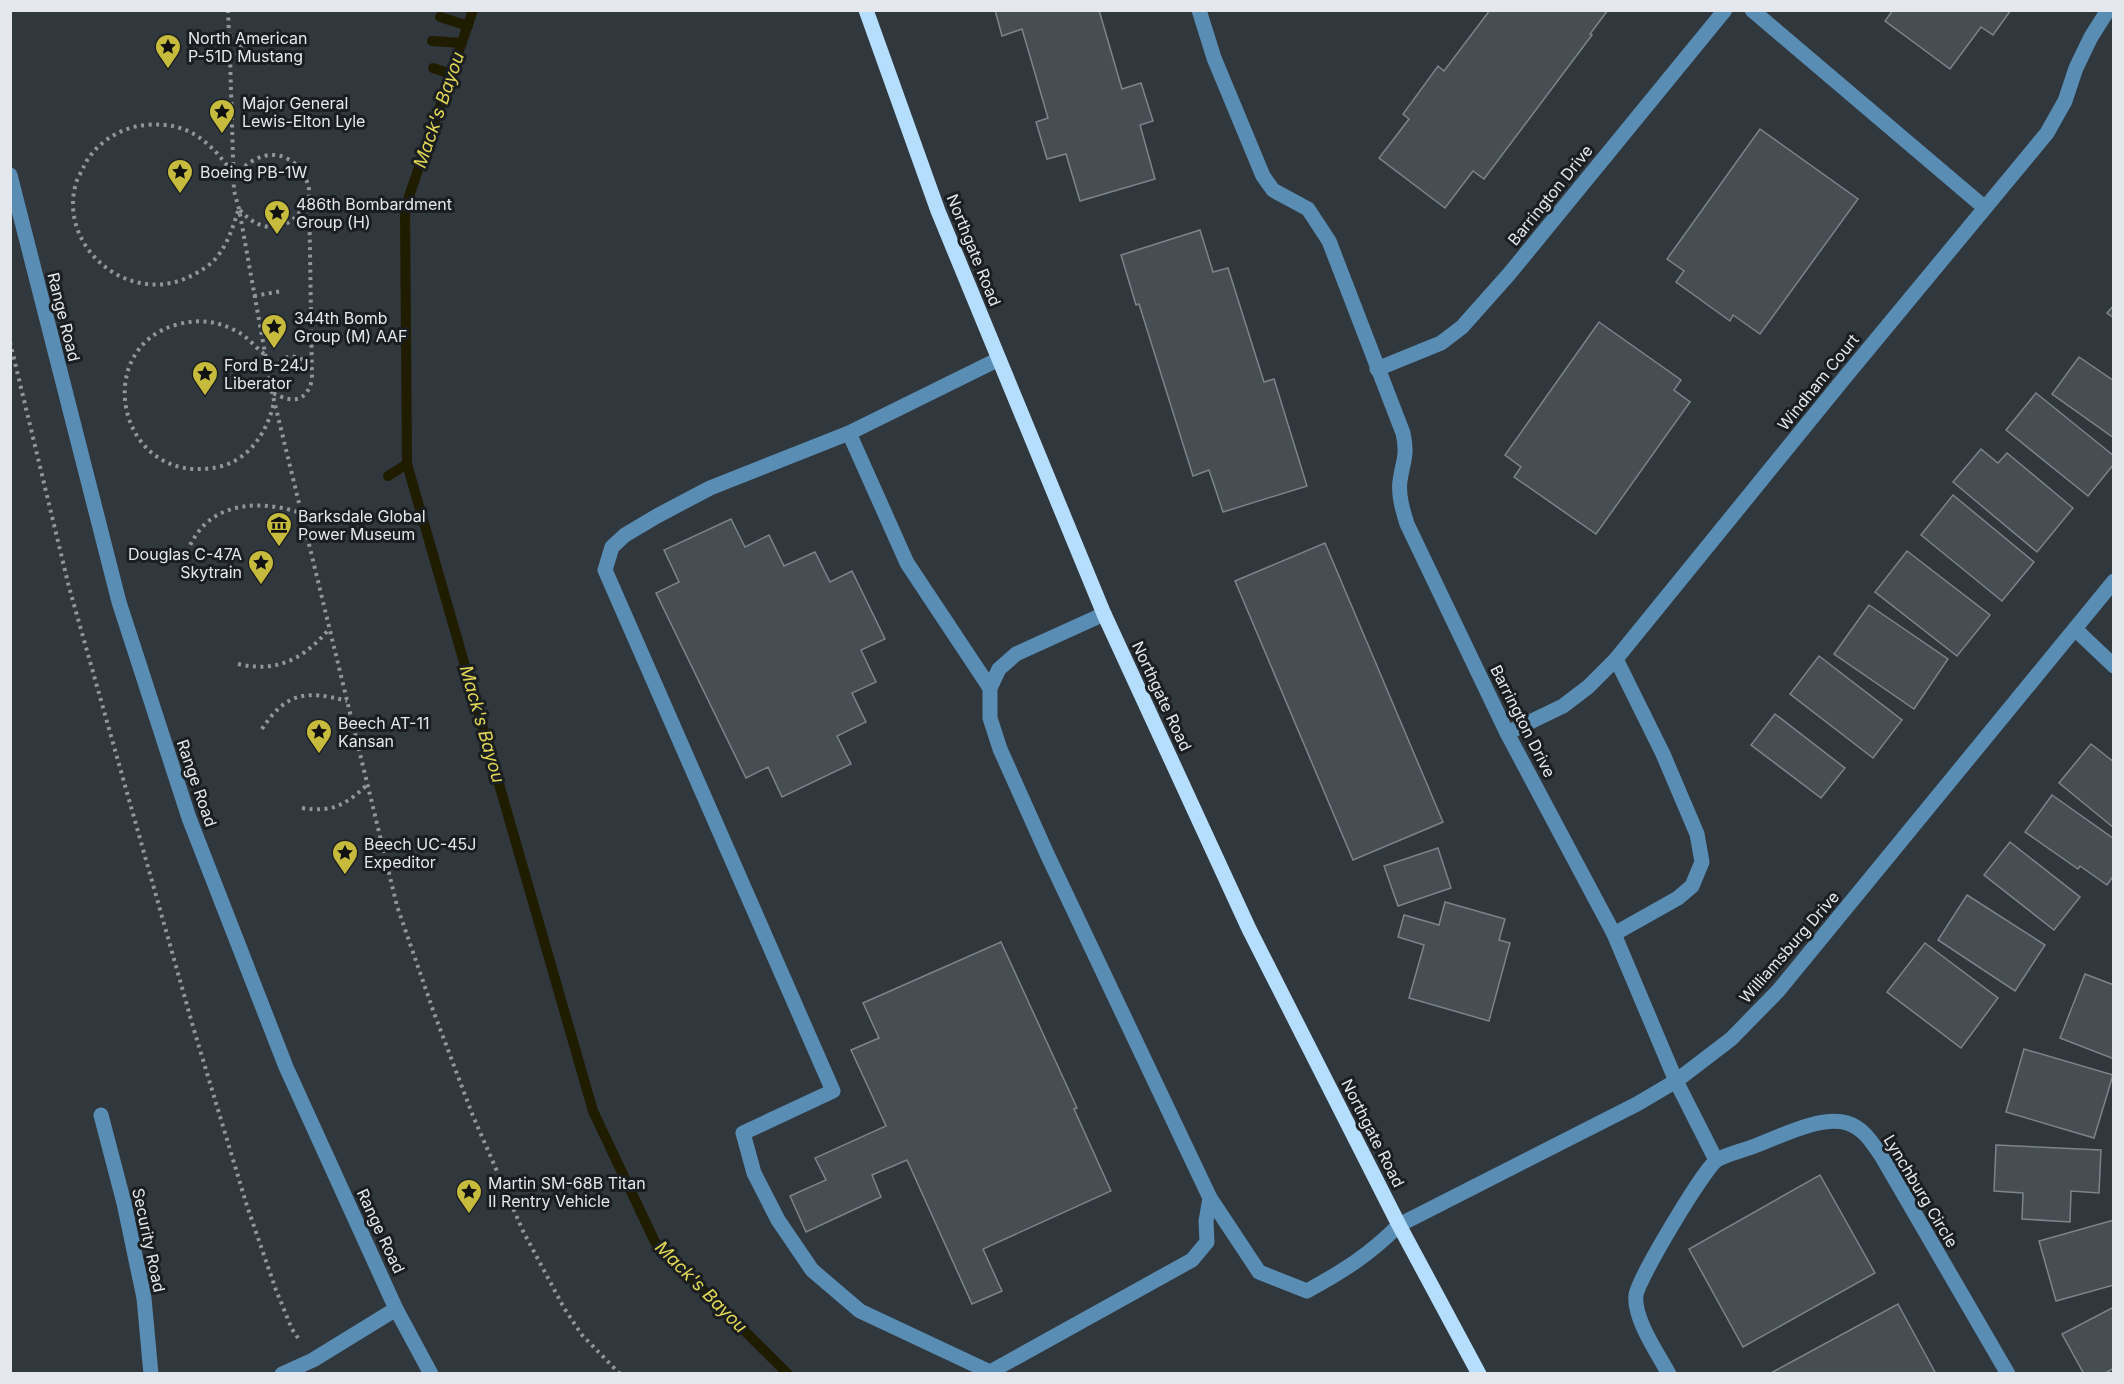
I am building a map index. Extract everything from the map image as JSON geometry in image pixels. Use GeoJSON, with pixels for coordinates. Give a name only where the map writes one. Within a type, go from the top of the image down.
{"type":"FeatureCollection","features":[{"type":"Feature","properties":{"kind":"main road","name":"Northgate Road"},"geometry":{"type":"LineString","coordinates":[[866,10],[938,211],[1104,614],[1249,929],[1399,1225],[1479,1374]]}},
{"type":"Feature","properties":{"kind":"street","name":"Barrington Drive"},"geometry":{"type":"LineString","coordinates":[[1198,10],[1214,58],[1259,166],[1273,190],[1308,209],[1318,222],[1338,262],[1403,433],[1407,450],[1400,482],[1403,511],[1407,524],[1507,733],[1614,934],[1676,1081]]}},
{"type":"Feature","properties":{"kind":"street","name":"Barrington Drive"},"geometry":{"type":"LineString","coordinates":[[1377,369],[1441,343],[1462,327],[1510,273],[1725,10]]}},
{"type":"Feature","properties":{"kind":"street"},"geometry":{"type":"LineString","coordinates":[[1752,10],[1985,208]]}},
{"type":"Feature","properties":{"kind":"street","name":"Windham Court"},"geometry":{"type":"LineString","coordinates":[[1507,733],[1563,706],[1588,687],[1616,659],[2047,134],[2065,101],[2076,68],[2091,37],[2108,10]]}},
{"type":"Feature","properties":{"kind":"street","name":"Range Road"},"geometry":{"type":"LineString","coordinates":[[10,175],[119,602],[189,818],[286,1067],[396,1309],[431,1374]]}},
{"type":"Feature","properties":{"kind":"street"},"geometry":{"type":"LineString","coordinates":[[999,359],[849,433],[710,488],[625,535],[612,547],[605,570],[833,1091],[743,1133],[754,1173],[778,1220],[812,1270],[860,1311],[990,1372],[1192,1260],[1207,1242],[1206,1221],[1210,1198]]}},
{"type":"Feature","properties":{"kind":"street"},"geometry":{"type":"LineString","coordinates":[[849,433],[907,562],[990,688]]}},
{"type":"Feature","properties":{"kind":"street","name":"Williamsburg Drive"},"geometry":{"type":"LineString","coordinates":[[990,688],[990,718],[1000,749],[1047,854],[1210,1198],[1259,1272],[1307,1291],[1348,1269],[1378,1246],[1399,1225],[1637,1104],[1676,1081],[1731,1039],[1778,991],[2114,581]]}},
{"type":"Feature","properties":{"kind":"street"},"geometry":{"type":"LineString","coordinates":[[990,688],[999,669],[1016,654],[1104,614]]}},
{"type":"Feature","properties":{"kind":"street"},"geometry":{"type":"LineString","coordinates":[[2075,629],[2114,666]]}},
{"type":"Feature","properties":{"kind":"street"},"geometry":{"type":"LineString","coordinates":[[1614,934],[1678,898],[1692,886],[1702,862],[1697,834],[1662,754],[1616,659]]}},
{"type":"Feature","properties":{"kind":"street"},"geometry":{"type":"LineString","coordinates":[[1669,1374],[1638,1315],[1635,1296],[1640,1279],[1672,1225],[1716,1160],[1676,1081]]}},
{"type":"Feature","properties":{"kind":"street","name":"Security Road"},"geometry":{"type":"LineString","coordinates":[[101,1115],[124,1203],[144,1298],[151,1374]]}},
{"type":"Feature","properties":{"kind":"street","name":"Lynchburg Circle"},"geometry":{"type":"LineString","coordinates":[[1716,1160],[1825,1122],[1849,1123],[1862,1131],[1882,1157],[2008,1374]]}},
{"type":"Feature","properties":{"kind":"street"},"geometry":{"type":"LineString","coordinates":[[282,1374],[313,1360],[396,1309]]}},
{"type":"Feature","properties":{"kind":"path"},"geometry":{"type":"LineString","coordinates":[[228,10],[230,37]]}},
{"type":"Feature","properties":{"kind":"path"},"geometry":{"type":"LineString","coordinates":[[230,37],[238,41],[241,47],[239,53],[230,57]]}},
{"type":"Feature","properties":{"kind":"path"},"geometry":{"type":"LineString","coordinates":[[230,37],[224,40],[221,46],[224,54],[230,57]]}},
{"type":"Feature","properties":{"kind":"path"},"geometry":{"type":"LineString","coordinates":[[230,57],[234,191],[268,372],[398,906],[434,1013],[473,1116],[523,1231],[564,1308],[582,1335],[620,1374]]}},
{"type":"Feature","properties":{"kind":"path"},"geometry":{"type":"LineString","coordinates":[[235,176],[209,143],[187,129],[162,123],[134,126],[108,138],[88,158],[76,183],[74,211],[81,239],[98,262],[121,278],[149,285],[174,283],[198,274],[217,257],[229,237],[239,209]]}},
{"type":"Feature","properties":{"kind":"path"},"geometry":{"type":"LineString","coordinates":[[235,176],[255,159],[279,156],[292,161],[302,169],[307,180],[312,369],[310,389],[305,396],[288,400],[272,392]]}},
{"type":"Feature","properties":{"kind":"path"},"geometry":{"type":"LineString","coordinates":[[239,209],[248,219],[259,225],[283,226],[302,212],[308,200]]}},
{"type":"Feature","properties":{"kind":"path"},"geometry":{"type":"LineString","coordinates":[[254,296],[282,291]]}},
{"type":"Feature","properties":{"kind":"path"},"geometry":{"type":"LineString","coordinates":[[265,355],[238,332],[216,322],[193,321],[168,327],[146,342],[131,363],[124,388],[126,414],[136,437],[155,456],[178,468],[204,470],[227,465],[247,452],[262,435],[274,400]]}},
{"type":"Feature","properties":{"kind":"path"},"geometry":{"type":"LineString","coordinates":[[10,342],[69,587],[194,1030],[247,1206],[276,1290],[292,1329],[313,1360]]}},
{"type":"Feature","properties":{"kind":"path"},"geometry":{"type":"LineString","coordinates":[[268,372],[279,360],[286,357],[296,357],[306,361],[312,369]]}},
{"type":"Feature","properties":{"kind":"path"},"geometry":{"type":"LineString","coordinates":[[185,559],[190,542],[200,529],[227,510],[263,504],[301,513]]}},
{"type":"Feature","properties":{"kind":"path"},"geometry":{"type":"LineString","coordinates":[[238,664],[268,667],[285,664],[316,644],[329,628]]}},
{"type":"Feature","properties":{"kind":"path"},"geometry":{"type":"LineString","coordinates":[[262,729],[270,716],[283,704],[298,696],[314,694],[347,701]]}},
{"type":"Feature","properties":{"kind":"path"},"geometry":{"type":"LineString","coordinates":[[302,808],[329,810],[341,805],[369,783]]}},
{"type":"Feature","properties":{"kind":"building"},"geometry":{"type":"Polygon","coordinates":[[[995,10],[1099,10],[1122,89],[1141,83],[1153,121],[1140,125],[1155,179],[1080,201],[1066,154],[1047,159],[1036,122],[1048,118],[1022,29],[1002,36],[995,10]]]}},
{"type":"Feature","properties":{"kind":"building"},"geometry":{"type":"Polygon","coordinates":[[[1490,10],[1608,10],[1590,34],[1592,35],[1484,179],[1473,171],[1445,208],[1379,158],[1409,119],[1403,114],[1438,66],[1444,71],[1490,10]]]}},
{"type":"Feature","properties":{"kind":"building"},"geometry":{"type":"Polygon","coordinates":[[[1893,10],[2011,10],[1993,35],[1981,27],[1950,69],[1885,21],[1893,10]]]}},
{"type":"Feature","properties":{"kind":"building"},"geometry":{"type":"Polygon","coordinates":[[[1760,129],[1858,199],[1760,334],[1733,315],[1730,321],[1676,282],[1684,271],[1667,259],[1760,129]]]}},
{"type":"Feature","properties":{"kind":"building"},"geometry":{"type":"Polygon","coordinates":[[[1200,230],[1213,272],[1228,268],[1264,382],[1274,379],[1307,486],[1223,512],[1209,470],[1193,476],[1139,304],[1136,305],[1121,255],[1200,230]]]}},
{"type":"Feature","properties":{"kind":"building"},"geometry":{"type":"Polygon","coordinates":[[[2114,305],[2114,318],[2107,313],[2114,305]]]}},
{"type":"Feature","properties":{"kind":"building"},"geometry":{"type":"Polygon","coordinates":[[[1599,322],[1681,380],[1674,390],[1690,402],[1596,534],[1514,477],[1521,467],[1505,455],[1599,322]]]}},
{"type":"Feature","properties":{"kind":"building"},"geometry":{"type":"Polygon","coordinates":[[[2079,357],[2114,381],[2114,438],[2052,394],[2079,357]]]}},
{"type":"Feature","properties":{"kind":"building"},"geometry":{"type":"Polygon","coordinates":[[[2036,393],[2114,456],[2114,464],[2088,496],[2006,430],[2036,393]]]}},
{"type":"Feature","properties":{"kind":"building"},"geometry":{"type":"Polygon","coordinates":[[[1981,449],[1998,463],[2007,453],[2073,508],[2037,552],[1953,482],[1981,449]]]}},
{"type":"Feature","properties":{"kind":"building"},"geometry":{"type":"Polygon","coordinates":[[[1953,495],[2034,562],[2002,601],[1921,535],[1953,495]]]}},
{"type":"Feature","properties":{"kind":"building"},"geometry":{"type":"Polygon","coordinates":[[[731,519],[745,547],[769,535],[784,566],[815,552],[830,582],[852,571],[885,639],[861,650],[876,682],[852,693],[866,722],[837,736],[851,764],[782,797],[768,767],[746,778],[656,593],[679,582],[664,550],[731,519]]]}},
{"type":"Feature","properties":{"kind":"building"},"geometry":{"type":"Polygon","coordinates":[[[1325,543],[1443,822],[1353,860],[1235,581],[1325,543]]]}},
{"type":"Feature","properties":{"kind":"building"},"geometry":{"type":"Polygon","coordinates":[[[1907,551],[1990,615],[1957,656],[1875,592],[1907,551]]]}},
{"type":"Feature","properties":{"kind":"building"},"geometry":{"type":"Polygon","coordinates":[[[1869,605],[1948,659],[1914,709],[1834,654],[1869,605]]]}},
{"type":"Feature","properties":{"kind":"building"},"geometry":{"type":"Polygon","coordinates":[[[1819,656],[1902,720],[1873,758],[1790,694],[1819,656]]]}},
{"type":"Feature","properties":{"kind":"building"},"geometry":{"type":"Polygon","coordinates":[[[1775,714],[1845,768],[1821,798],[1751,745],[1775,714]]]}},
{"type":"Feature","properties":{"kind":"building"},"geometry":{"type":"Polygon","coordinates":[[[2091,744],[2114,762],[2114,828],[2059,783],[2091,744]]]}},
{"type":"Feature","properties":{"kind":"building"},"geometry":{"type":"Polygon","coordinates":[[[2052,795],[2114,839],[2114,875],[2107,885],[2080,866],[2078,869],[2025,832],[2052,795]]]}},
{"type":"Feature","properties":{"kind":"building"},"geometry":{"type":"Polygon","coordinates":[[[2010,842],[2080,897],[2054,930],[1984,875],[2010,842]]]}},
{"type":"Feature","properties":{"kind":"building"},"geometry":{"type":"Polygon","coordinates":[[[1438,848],[1451,888],[1398,906],[1384,866],[1438,848]]]}},
{"type":"Feature","properties":{"kind":"building"},"geometry":{"type":"Polygon","coordinates":[[[1967,895],[2045,945],[2015,991],[1938,940],[1967,895]]]}},
{"type":"Feature","properties":{"kind":"building"},"geometry":{"type":"Polygon","coordinates":[[[1445,902],[1505,919],[1499,940],[1510,943],[1489,1021],[1409,998],[1424,945],[1398,937],[1404,915],[1439,925],[1445,902]]]}},
{"type":"Feature","properties":{"kind":"building"},"geometry":{"type":"Polygon","coordinates":[[[1001,942],[1077,1108],[1074,1109],[1111,1191],[983,1249],[1002,1291],[972,1304],[907,1160],[872,1175],[881,1197],[806,1232],[790,1196],[826,1180],[815,1158],[886,1126],[851,1050],[879,1038],[863,1003],[1001,942]]]}},
{"type":"Feature","properties":{"kind":"building"},"geometry":{"type":"Polygon","coordinates":[[[1925,943],[1998,998],[1961,1048],[1887,992],[1925,943]]]}},
{"type":"Feature","properties":{"kind":"building"},"geometry":{"type":"Polygon","coordinates":[[[2085,974],[2114,985],[2114,1059],[2060,1038],[2085,974]]]}},
{"type":"Feature","properties":{"kind":"building"},"geometry":{"type":"Polygon","coordinates":[[[2024,1049],[2113,1075],[2094,1138],[2006,1112],[2024,1049]]]}},
{"type":"Feature","properties":{"kind":"building"},"geometry":{"type":"Polygon","coordinates":[[[1996,1145],[2101,1150],[2099,1193],[2071,1191],[2070,1222],[2022,1219],[2023,1193],[1994,1191],[1996,1145]]]}},
{"type":"Feature","properties":{"kind":"building"},"geometry":{"type":"Polygon","coordinates":[[[1820,1175],[1875,1273],[1743,1347],[1689,1249],[1820,1175]]]}},
{"type":"Feature","properties":{"kind":"building"},"geometry":{"type":"Polygon","coordinates":[[[2114,1220],[2114,1285],[2056,1301],[2039,1241],[2114,1220]]]}},
{"type":"Feature","properties":{"kind":"building"},"geometry":{"type":"Polygon","coordinates":[[[1898,1304],[1936,1374],[1769,1374],[1898,1304]]]}},
{"type":"Feature","properties":{"kind":"building"},"geometry":{"type":"Polygon","coordinates":[[[2114,1307],[2114,1368],[2104,1374],[2084,1374],[2062,1334],[2114,1307]]]}},
{"type":"Feature","properties":{"kind":"waterway","name":"Mack's Bayou"},"geometry":{"type":"LineString","coordinates":[[473,10],[405,208],[407,464],[593,1111],[655,1242],[788,1374]]}},
{"type":"Feature","properties":{"kind":"waterway"},"geometry":{"type":"LineString","coordinates":[[440,17],[468,26]]}},
{"type":"Feature","properties":{"kind":"waterway"},"geometry":{"type":"LineString","coordinates":[[432,41],[462,43]]}},
{"type":"Feature","properties":{"kind":"waterway"},"geometry":{"type":"LineString","coordinates":[[433,68],[451,74]]}},
{"type":"Feature","properties":{"kind":"waterway"},"geometry":{"type":"LineString","coordinates":[[388,476],[407,464]]}},
{"type":"Feature","properties":{"kind":"place","name":"North American P-51D Mustang"},"geometry":{"type":"Point","coordinates":[168,70]}},
{"type":"Feature","properties":{"kind":"place","name":"Major General Lewis-Elton Lyle"},"geometry":{"type":"Point","coordinates":[222,135]}},
{"type":"Feature","properties":{"kind":"place","name":"Boeing PB-1W"},"geometry":{"type":"Point","coordinates":[180,195]}},
{"type":"Feature","properties":{"kind":"place","name":"486th Bombardment Group (H)"},"geometry":{"type":"Point","coordinates":[277,236]}},
{"type":"Feature","properties":{"kind":"place","name":"344th Bomb Group (M) AAF"},"geometry":{"type":"Point","coordinates":[274,350]}},
{"type":"Feature","properties":{"kind":"place","name":"Ford B-24J Liberator"},"geometry":{"type":"Point","coordinates":[205,397]}},
{"type":"Feature","properties":{"kind":"place","name":"Barksdale Global Power Museum"},"geometry":{"type":"Point","coordinates":[279,548]}},
{"type":"Feature","properties":{"kind":"place","name":"Douglas C-47A Skytrain"},"geometry":{"type":"Point","coordinates":[261,586]}},
{"type":"Feature","properties":{"kind":"place","name":"Beech AT-11 Kansan"},"geometry":{"type":"Point","coordinates":[319,755]}},
{"type":"Feature","properties":{"kind":"place","name":"Beech UC-45J Expeditor"},"geometry":{"type":"Point","coordinates":[345,876]}},
{"type":"Feature","properties":{"kind":"place","name":"Martin SM-68B Titan II Rentry Vehicle"},"geometry":{"type":"Point","coordinates":[469,1215]}}]}
